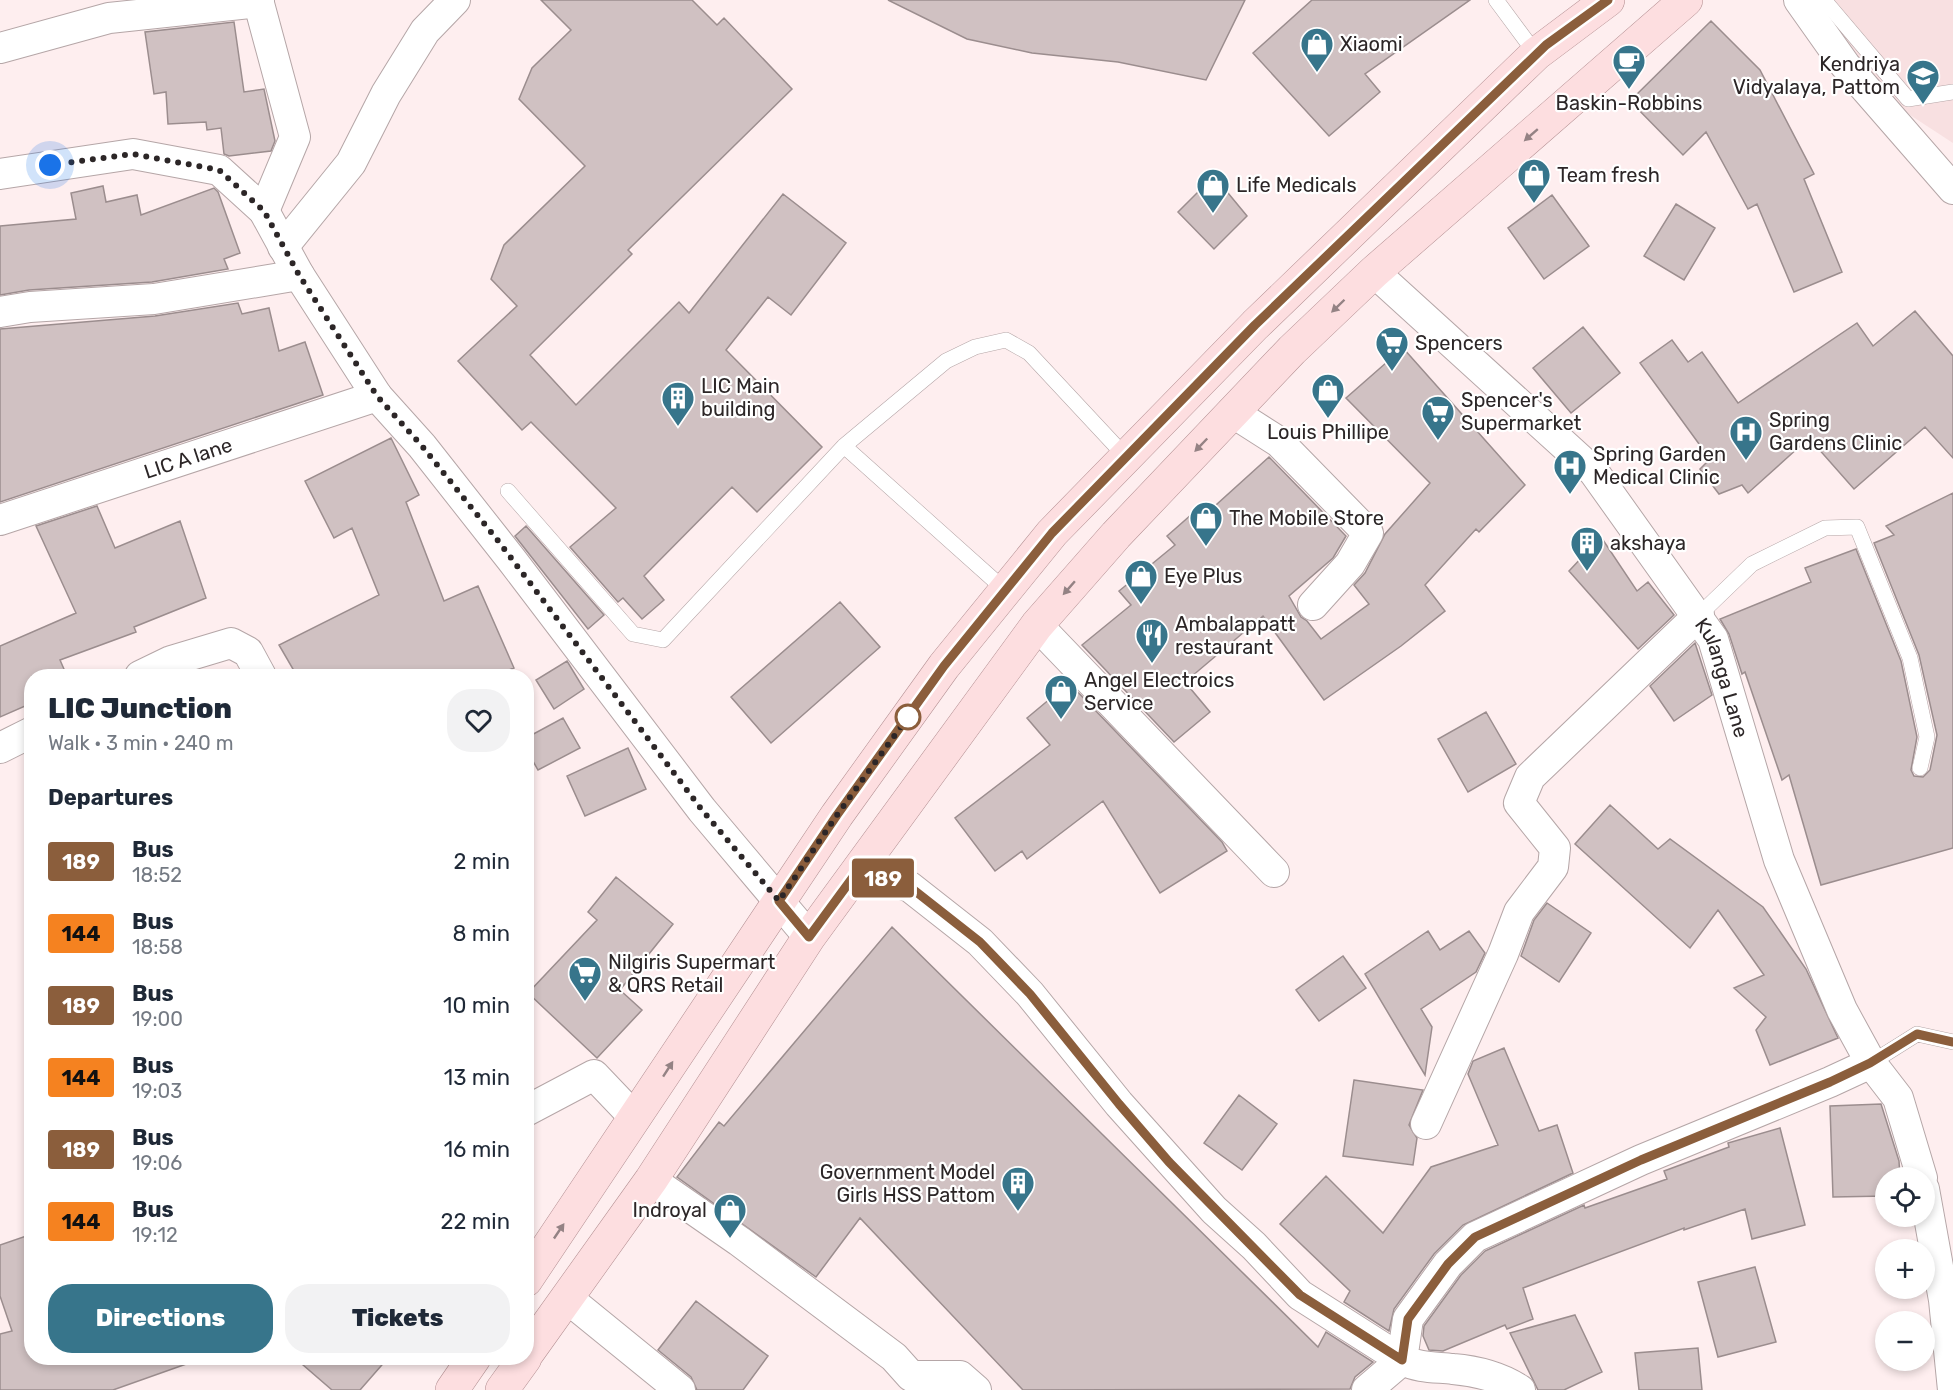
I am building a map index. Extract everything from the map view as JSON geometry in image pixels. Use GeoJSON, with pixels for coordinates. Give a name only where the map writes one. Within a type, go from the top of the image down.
{"type":"FeatureCollection","features":[{"type":"Feature","properties":{"kind":"main road"},"geometry":{"type":"LineString","coordinates":[[534,1268],[837,815],[931,685],[1052,533],[1255,325],[1536,54],[1608,0]]}},
{"type":"Feature","properties":{"kind":"main road"},"geometry":{"type":"LineString","coordinates":[[534,1345],[651,1179],[809,937],[1037,626],[1116,535],[1292,350],[1374,272],[1686,0]]}},
{"type":"Feature","properties":{"kind":"main road"},"geometry":{"type":"LineString","coordinates":[[452,1390],[469,1365]]}},
{"type":"Feature","properties":{"kind":"main road"},"geometry":{"type":"LineString","coordinates":[[502,1390],[520,1365]]}},
{"type":"Feature","properties":{"kind":"street"},"geometry":{"type":"LineString","coordinates":[[283,247],[351,163],[386,94],[425,31],[455,0]]}},
{"type":"Feature","properties":{"kind":"street"},"geometry":{"type":"LineString","coordinates":[[1799,0],[1845,65],[1953,189]]}},
{"type":"Feature","properties":{"kind":"street"},"geometry":{"type":"LineString","coordinates":[[0,48],[109,18],[258,1],[295,137],[264,211]]}},
{"type":"Feature","properties":{"kind":"street"},"geometry":{"type":"LineString","coordinates":[[0,174],[133,154],[219,170],[264,211],[299,275],[377,396],[422,446],[484,524],[702,810],[809,937]]}},
{"type":"Feature","properties":{"kind":"street","name":"Kulanga Lane"},"geometry":{"type":"LineString","coordinates":[[1374,272],[1594,472],[1699,615],[1713,639],[1729,686],[1779,860],[1842,1010],[1870,1063],[1898,1098],[1919,1167]]}},
{"type":"Feature","properties":{"kind":"street"},"geometry":{"type":"LineString","coordinates":[[0,312],[30,307],[154,298],[299,275]]}},
{"type":"Feature","properties":{"kind":"street","name":"LIC A lane"},"geometry":{"type":"LineString","coordinates":[[0,520],[377,396]]}},
{"type":"Feature","properties":{"kind":"street"},"geometry":{"type":"LineString","coordinates":[[1232,412],[1279,442],[1368,534],[1350,564],[1313,605]]}},
{"type":"Feature","properties":{"kind":"street"},"geometry":{"type":"LineString","coordinates":[[1426,1124],[1498,965],[1519,912],[1553,867],[1555,848],[1519,803],[1530,777],[1699,615]]}},
{"type":"Feature","properties":{"kind":"street"},"geometry":{"type":"LineString","coordinates":[[1037,626],[1274,873]]}},
{"type":"Feature","properties":{"kind":"street"},"geometry":{"type":"LineString","coordinates":[[155,669],[171,661],[231,643],[248,652],[257,669]]}},
{"type":"Feature","properties":{"kind":"street"},"geometry":{"type":"LineString","coordinates":[[0,748],[24,736]]}},
{"type":"Feature","properties":{"kind":"street"},"geometry":{"type":"LineString","coordinates":[[859,869],[910,887],[980,942],[1030,994],[1169,1162],[1300,1295],[1384,1375],[1434,1390]]}},
{"type":"Feature","properties":{"kind":"street"},"geometry":{"type":"LineString","coordinates":[[1384,1375],[1408,1319],[1448,1264],[1475,1237],[1641,1160],[1870,1063]]}},
{"type":"Feature","properties":{"kind":"street"},"geometry":{"type":"LineString","coordinates":[[534,1107],[594,1075],[635,1118]]}},
{"type":"Feature","properties":{"kind":"street"},"geometry":{"type":"LineString","coordinates":[[651,1179],[776,1268],[894,1357],[911,1376],[960,1376],[976,1390]]}},
{"type":"Feature","properties":{"kind":"street"},"geometry":{"type":"LineString","coordinates":[[1931,1227],[1944,1300],[1953,1390]]}},
{"type":"Feature","properties":{"kind":"street"},"geometry":{"type":"LineString","coordinates":[[567,1298],[680,1390]]}},
{"type":"Feature","properties":{"kind":"street"},"geometry":{"type":"LineString","coordinates":[[1384,1375],[1427,1368],[1454,1369],[1502,1378],[1520,1390]]}},
{"type":"Feature","properties":{"kind":"lane"},"geometry":{"type":"LineString","coordinates":[[1496,0],[1536,54]]}},
{"type":"Feature","properties":{"kind":"lane"},"geometry":{"type":"LineString","coordinates":[[1824,0],[1908,99],[1953,92]]}},
{"type":"Feature","properties":{"kind":"lane"},"geometry":{"type":"LineString","coordinates":[[508,491],[633,634],[663,640],[844,446],[946,361],[975,347],[1006,340],[1029,353],[1126,457]]}},
{"type":"Feature","properties":{"kind":"lane"},"geometry":{"type":"LineString","coordinates":[[844,446],[1005,590]]}},
{"type":"Feature","properties":{"kind":"lane"},"geometry":{"type":"LineString","coordinates":[[1699,615],[1752,564],[1825,528],[1857,527],[1910,658],[1927,737],[1920,768]]}},
{"type":"Feature","properties":{"kind":"lane"},"geometry":{"type":"LineString","coordinates":[[1870,1063],[1917,1034],[1953,1042]]}},
{"type":"Feature","properties":{"kind":"shaded area","name":"Kendriya Vidyalaya, Pattom"},"geometry":{"type":"Polygon","coordinates":[[[1785,0],[1953,0],[1953,143],[1835,66],[1785,0]]]}},
{"type":"Feature","properties":{"kind":"building"},"geometry":{"type":"Polygon","coordinates":[[[541,0],[692,0],[717,25],[724,18],[792,89],[628,250],[632,254],[530,355],[576,405],[679,302],[689,313],[783,194],[846,243],[791,315],[768,297],[726,350],[822,447],[757,512],[732,487],[644,576],[664,600],[642,619],[623,598],[618,602],[570,547],[616,508],[531,422],[522,430],[458,361],[517,306],[491,279],[504,245],[585,166],[519,99],[532,68],[571,30],[541,0]]]}},
{"type":"Feature","properties":{"kind":"building"},"geometry":{"type":"Polygon","coordinates":[[[888,0],[1245,0],[1206,80],[1118,62],[1032,53],[967,39],[888,0]]]}},
{"type":"Feature","properties":{"kind":"building"},"geometry":{"type":"Polygon","coordinates":[[[1312,0],[1470,0],[1365,74],[1380,92],[1329,136],[1253,53],[1312,0]]]}},
{"type":"Feature","properties":{"kind":"building"},"geometry":{"type":"Polygon","coordinates":[[[1711,21],[1760,70],[1814,174],[1804,179],[1842,272],[1794,292],[1757,204],[1748,209],[1706,132],[1683,155],[1630,101],[1711,21]]]}},
{"type":"Feature","properties":{"kind":"building"},"geometry":{"type":"Polygon","coordinates":[[[234,22],[244,92],[264,89],[275,141],[271,151],[229,156],[224,154],[221,128],[207,130],[206,122],[168,124],[166,92],[154,94],[145,32],[234,22]]]}},
{"type":"Feature","properties":{"kind":"building","name":"Life Medicals"},"geometry":{"type":"Polygon","coordinates":[[[1214,176],[1247,216],[1214,249],[1178,212],[1214,176]]]}},
{"type":"Feature","properties":{"kind":"building"},"geometry":{"type":"Polygon","coordinates":[[[103,186],[106,202],[137,195],[141,215],[214,188],[218,192],[240,253],[224,259],[228,269],[152,282],[29,290],[0,295],[0,226],[76,219],[71,193],[103,186]]]}},
{"type":"Feature","properties":{"kind":"building"},"geometry":{"type":"Polygon","coordinates":[[[1552,195],[1589,246],[1544,279],[1508,228],[1552,195]]]}},
{"type":"Feature","properties":{"kind":"building"},"geometry":{"type":"Polygon","coordinates":[[[1676,204],[1715,228],[1684,280],[1644,256],[1676,204]]]}},
{"type":"Feature","properties":{"kind":"building"},"geometry":{"type":"Polygon","coordinates":[[[238,303],[242,314],[269,308],[279,351],[305,342],[323,395],[0,502],[0,329],[155,316],[238,303]]]}},
{"type":"Feature","properties":{"kind":"building"},"geometry":{"type":"Polygon","coordinates":[[[1915,311],[1953,356],[1953,458],[1925,427],[1854,489],[1809,438],[1748,493],[1742,485],[1719,494],[1700,469],[1710,459],[1640,363],[1672,340],[1688,362],[1702,352],[1738,403],[1857,323],[1873,346],[1915,311]]]}},
{"type":"Feature","properties":{"kind":"building"},"geometry":{"type":"Polygon","coordinates":[[[1583,327],[1620,373],[1571,413],[1533,368],[1583,327]]]}},
{"type":"Feature","properties":{"kind":"building"},"geometry":{"type":"Polygon","coordinates":[[[1403,348],[1525,485],[1479,532],[1476,529],[1425,585],[1445,611],[1401,646],[1324,700],[1263,616],[1185,682],[1210,712],[1174,742],[1082,645],[1131,605],[1119,591],[1175,545],[1167,536],[1200,507],[1206,514],[1269,457],[1346,536],[1333,558],[1289,596],[1301,617],[1321,639],[1369,604],[1354,585],[1365,573],[1385,534],[1430,483],[1346,398],[1403,348]]]}},
{"type":"Feature","properties":{"kind":"building"},"geometry":{"type":"Polygon","coordinates":[[[391,438],[419,495],[406,502],[444,601],[478,586],[514,668],[293,669],[279,645],[379,595],[352,528],[334,538],[305,481],[391,438]]]}},
{"type":"Feature","properties":{"kind":"building"},"geometry":{"type":"Polygon","coordinates":[[[1953,493],[1953,848],[1821,885],[1789,775],[1782,780],[1745,672],[1742,674],[1729,634],[1720,619],[1811,582],[1805,568],[1856,549],[1901,661],[1917,737],[1911,770],[1914,776],[1923,777],[1930,770],[1937,735],[1919,655],[1874,543],[1894,535],[1886,526],[1953,493]]]}},
{"type":"Feature","properties":{"kind":"building"},"geometry":{"type":"Polygon","coordinates":[[[97,506],[115,548],[180,521],[206,598],[134,627],[136,632],[60,660],[64,669],[24,669],[24,706],[0,717],[0,646],[76,613],[36,526],[97,506]]]}},
{"type":"Feature","properties":{"kind":"building"},"geometry":{"type":"Polygon","coordinates":[[[526,526],[604,615],[588,629],[515,536],[526,526]]]}},
{"type":"Feature","properties":{"kind":"building"},"geometry":{"type":"Polygon","coordinates":[[[1601,537],[1637,591],[1648,582],[1674,615],[1638,649],[1569,571],[1601,537]]]}},
{"type":"Feature","properties":{"kind":"building"},"geometry":{"type":"Polygon","coordinates":[[[840,602],[880,647],[771,743],[731,697],[840,602]]]}},
{"type":"Feature","properties":{"kind":"building"},"geometry":{"type":"Polygon","coordinates":[[[1695,643],[1712,695],[1674,721],[1650,686],[1695,643]]]}},
{"type":"Feature","properties":{"kind":"building"},"geometry":{"type":"Polygon","coordinates":[[[567,661],[584,689],[554,709],[536,680],[567,661]]]}},
{"type":"Feature","properties":{"kind":"building"},"geometry":{"type":"Polygon","coordinates":[[[1069,683],[1222,842],[1227,851],[1160,893],[1103,801],[1027,859],[1022,851],[995,871],[955,818],[1050,745],[1027,718],[1069,683]]]}},
{"type":"Feature","properties":{"kind":"building"},"geometry":{"type":"Polygon","coordinates":[[[1486,712],[1516,764],[1468,792],[1438,739],[1486,712]]]}},
{"type":"Feature","properties":{"kind":"building"},"geometry":{"type":"Polygon","coordinates":[[[563,718],[580,748],[538,770],[534,763],[534,734],[563,718]]]}},
{"type":"Feature","properties":{"kind":"building"},"geometry":{"type":"Polygon","coordinates":[[[628,748],[646,789],[585,816],[567,776],[628,748]]]}},
{"type":"Feature","properties":{"kind":"building"},"geometry":{"type":"Polygon","coordinates":[[[1610,805],[1658,849],[1670,839],[1763,907],[1806,969],[1838,1038],[1770,1065],[1756,1030],[1766,1017],[1734,988],[1764,975],[1718,910],[1690,948],[1575,844],[1610,805]]]}},
{"type":"Feature","properties":{"kind":"building"},"geometry":{"type":"Polygon","coordinates":[[[616,877],[673,924],[620,990],[642,1010],[597,1058],[534,999],[534,987],[597,920],[588,912],[616,877]]]}},
{"type":"Feature","properties":{"kind":"building"},"geometry":{"type":"Polygon","coordinates":[[[1547,903],[1591,933],[1559,982],[1521,956],[1534,920],[1547,903]]]}},
{"type":"Feature","properties":{"kind":"building","name":"Government Model Girls HSS Pattom"},"geometry":{"type":"Polygon","coordinates":[[[892,927],[1318,1347],[1326,1332],[1373,1362],[1355,1377],[1350,1389],[1023,1390],[860,1218],[816,1277],[677,1177],[719,1122],[724,1126],[892,927]]]}},
{"type":"Feature","properties":{"kind":"building"},"geometry":{"type":"Polygon","coordinates":[[[1428,931],[1440,950],[1469,931],[1485,953],[1476,972],[1421,1009],[1432,1027],[1425,1075],[1365,974],[1428,931]]]}},
{"type":"Feature","properties":{"kind":"building"},"geometry":{"type":"Polygon","coordinates":[[[1343,956],[1366,988],[1319,1021],[1296,990],[1343,956]]]}},
{"type":"Feature","properties":{"kind":"building"},"geometry":{"type":"Polygon","coordinates":[[[1504,1048],[1539,1131],[1557,1125],[1573,1173],[1463,1225],[1434,1254],[1394,1309],[1389,1331],[1344,1302],[1350,1291],[1280,1224],[1326,1176],[1383,1233],[1431,1167],[1498,1145],[1468,1074],[1473,1061],[1504,1048]]]}},
{"type":"Feature","properties":{"kind":"building"},"geometry":{"type":"Polygon","coordinates":[[[1354,1080],[1423,1090],[1409,1125],[1417,1138],[1413,1165],[1343,1156],[1354,1080]]]}},
{"type":"Feature","properties":{"kind":"building"},"geometry":{"type":"Polygon","coordinates":[[[1239,1095],[1277,1124],[1242,1170],[1204,1143],[1239,1095]]]}},
{"type":"Feature","properties":{"kind":"building"},"geometry":{"type":"Polygon","coordinates":[[[1881,1104],[1899,1167],[1875,1167],[1875,1196],[1833,1197],[1830,1106],[1881,1104]]]}},
{"type":"Feature","properties":{"kind":"building"},"geometry":{"type":"Polygon","coordinates":[[[1780,1128],[1805,1225],[1752,1239],[1745,1209],[1684,1230],[1684,1228],[1523,1288],[1533,1319],[1507,1329],[1505,1325],[1443,1351],[1429,1350],[1423,1336],[1424,1326],[1461,1275],[1485,1251],[1584,1205],[1585,1208],[1667,1179],[1664,1171],[1729,1147],[1728,1143],[1780,1128]]]}},
{"type":"Feature","properties":{"kind":"building"},"geometry":{"type":"Polygon","coordinates":[[[24,1237],[24,1365],[184,1365],[113,1390],[0,1390],[0,1334],[12,1331],[0,1296],[0,1245],[24,1237]]]}},
{"type":"Feature","properties":{"kind":"building"},"geometry":{"type":"Polygon","coordinates":[[[1755,1267],[1776,1342],[1718,1357],[1698,1282],[1755,1267]]]}},
{"type":"Feature","properties":{"kind":"building"},"geometry":{"type":"Polygon","coordinates":[[[696,1301],[768,1356],[743,1390],[697,1390],[691,1377],[658,1350],[696,1301]]]}},
{"type":"Feature","properties":{"kind":"building"},"geometry":{"type":"Polygon","coordinates":[[[1575,1315],[1602,1372],[1564,1390],[1538,1390],[1510,1333],[1575,1315]]]}},
{"type":"Feature","properties":{"kind":"building"},"geometry":{"type":"Polygon","coordinates":[[[1698,1348],[1702,1390],[1639,1390],[1635,1353],[1698,1348]]]}},
{"type":"Feature","properties":{"kind":"building"},"geometry":{"type":"Polygon","coordinates":[[[303,1365],[382,1365],[360,1390],[332,1390],[303,1365]]]}},
{"type":"Feature","properties":{"kind":"bus line","name":"189"},"geometry":{"type":"LineString","coordinates":[[1608,0],[1536,54],[1255,325],[1052,533],[944,666],[837,815],[779,901],[809,937],[859,869],[910,887],[980,942],[1030,994],[1169,1162],[1300,1295],[1402,1360],[1408,1319],[1448,1264],[1475,1237],[1641,1160],[1830,1082],[1870,1063],[1917,1034],[1953,1042]]}},
{"type":"Feature","properties":{"kind":"place","name":"Xiaomi"},"geometry":{"type":"Point","coordinates":[1317,73]}},
{"type":"Feature","properties":{"kind":"place","name":"Baskin-Robbins"},"geometry":{"type":"Point","coordinates":[1629,90]}},
{"type":"Feature","properties":{"kind":"place","name":"Kendriya Vidyalaya, Pattom"},"geometry":{"type":"Point","coordinates":[1923,105]}},
{"type":"Feature","properties":{"kind":"place","name":"Team fresh"},"geometry":{"type":"Point","coordinates":[1534,204]}},
{"type":"Feature","properties":{"kind":"place","name":"Life Medicals"},"geometry":{"type":"Point","coordinates":[1213,214]}},
{"type":"Feature","properties":{"kind":"place","name":"Spencers"},"geometry":{"type":"Point","coordinates":[1392,372]}},
{"type":"Feature","properties":{"kind":"place","name":"Louis Phillipe"},"geometry":{"type":"Point","coordinates":[1328,419]}},
{"type":"Feature","properties":{"kind":"place","name":"LIC Main building"},"geometry":{"type":"Point","coordinates":[678,427]}},
{"type":"Feature","properties":{"kind":"place","name":"Spencer's Supermarket"},"geometry":{"type":"Point","coordinates":[1438,441]}},
{"type":"Feature","properties":{"kind":"place","name":"Spring Gardens Clinic"},"geometry":{"type":"Point","coordinates":[1746,461]}},
{"type":"Feature","properties":{"kind":"place","name":"Spring Garden Medical Clinic"},"geometry":{"type":"Point","coordinates":[1570,495]}},
{"type":"Feature","properties":{"kind":"place","name":"The Mobile Store"},"geometry":{"type":"Point","coordinates":[1206,547]}},
{"type":"Feature","properties":{"kind":"place","name":"akshaya"},"geometry":{"type":"Point","coordinates":[1587,572]}},
{"type":"Feature","properties":{"kind":"place","name":"Eye Plus"},"geometry":{"type":"Point","coordinates":[1141,605]}},
{"type":"Feature","properties":{"kind":"place","name":"Ambalappatt restaurant"},"geometry":{"type":"Point","coordinates":[1152,664]}},
{"type":"Feature","properties":{"kind":"place","name":"Angel Electroics Service"},"geometry":{"type":"Point","coordinates":[1061,720]}},
{"type":"Feature","properties":{"kind":"place","name":"Nilgiris Supermart & QRS Retail"},"geometry":{"type":"Point","coordinates":[585,1002]}},
{"type":"Feature","properties":{"kind":"place","name":"Government Model Girls HSS Pattom"},"geometry":{"type":"Point","coordinates":[1018,1212]}},
{"type":"Feature","properties":{"kind":"place","name":"Indroyal"},"geometry":{"type":"Point","coordinates":[730,1239]}},
{"type":"Feature","properties":{"kind":"route"},"geometry":{"type":"LineString","coordinates":[[50,165],[133,154],[219,170],[264,211],[299,275],[377,396],[422,446],[499,542],[702,810],[779,901],[837,815],[908,717]]}}]}
